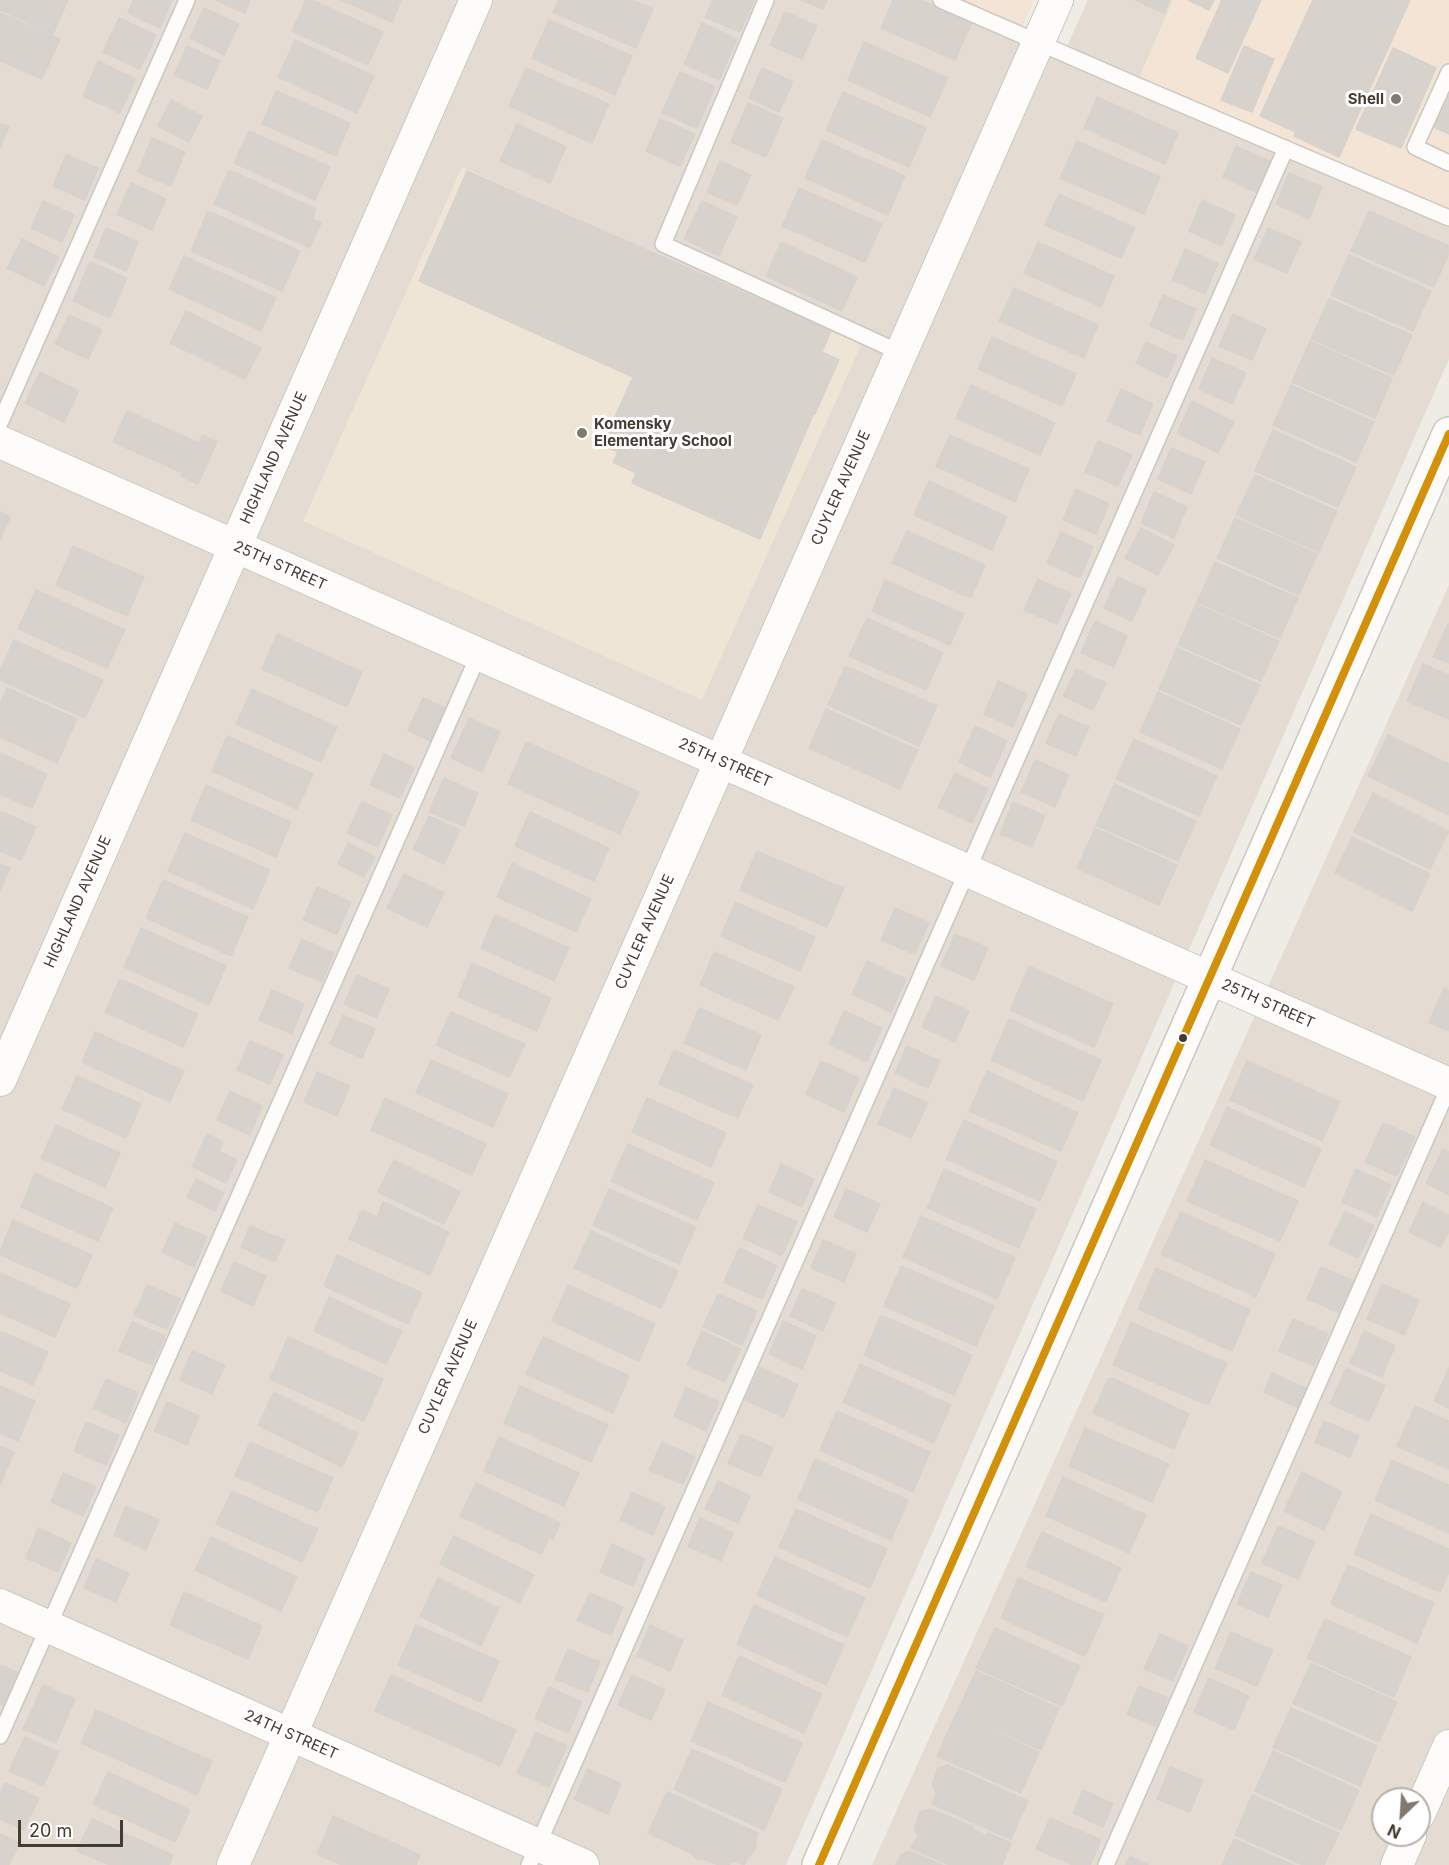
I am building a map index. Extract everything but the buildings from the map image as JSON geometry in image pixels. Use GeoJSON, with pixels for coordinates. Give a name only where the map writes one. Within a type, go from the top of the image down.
{"type":"FeatureCollection","features":[{"type":"Feature","properties":{"kind":"street","name":"HIGHLAND AVENUE"},"geometry":{"type":"LineString","coordinates":[[0,1080],[476,0]]}},
{"type":"Feature","properties":{"kind":"street","name":"CUYLER AVENUE"},"geometry":{"type":"LineString","coordinates":[[233,1865],[1057,0]]}},
{"type":"Feature","properties":{"kind":"street"},"geometry":{"type":"LineString","coordinates":[[819,1865],[1449,434]]}},
{"type":"Feature","properties":{"kind":"street","name":"25TH STREET"},"geometry":{"type":"LineString","coordinates":[[0,442],[1449,1086]]}},
{"type":"Feature","properties":{"kind":"street","name":"24TH STREET"},"geometry":{"type":"LineString","coordinates":[[0,1605],[290,1735],[533,1855],[583,1865]]}},
{"type":"Feature","properties":{"kind":"street"},"geometry":{"type":"LineString","coordinates":[[1431,1787],[1449,1746]]}},
{"type":"Feature","properties":{"kind":"street"},"geometry":{"type":"LineString","coordinates":[[1397,1865],[1405,1847]]}},
{"type":"Feature","properties":{"kind":"lane"},"geometry":{"type":"LineString","coordinates":[[0,423],[187,0]]}},
{"type":"Feature","properties":{"kind":"lane"},"geometry":{"type":"LineString","coordinates":[[766,0],[663,244],[901,353]]}},
{"type":"Feature","properties":{"kind":"lane"},"geometry":{"type":"LineString","coordinates":[[941,0],[1449,218]]}},
{"type":"Feature","properties":{"kind":"lane"},"geometry":{"type":"LineString","coordinates":[[1449,72],[1415,147],[1449,163]]}},
{"type":"Feature","properties":{"kind":"lane"},"geometry":{"type":"LineString","coordinates":[[533,1855],[1286,148]]}},
{"type":"Feature","properties":{"kind":"lane"},"geometry":{"type":"LineString","coordinates":[[0,1736],[479,654]]}},
{"type":"Feature","properties":{"kind":"lane"},"geometry":{"type":"LineString","coordinates":[[1106,1865],[1449,1086]]}},
{"type":"Feature","properties":{"kind":"shaded area"},"geometry":{"type":"Polygon","coordinates":[[[0,0],[942,0],[1064,53],[1088,0],[1173,0],[1136,85],[1449,218],[1449,359],[786,1865],[0,1865],[0,0]]]}},
{"type":"Feature","properties":{"kind":"shaded area"},"geometry":{"type":"Polygon","coordinates":[[[943,0],[1034,0],[1019,34],[943,0]]]}},
{"type":"Feature","properties":{"kind":"shaded area"},"geometry":{"type":"Polygon","coordinates":[[[1173,0],[1449,0],[1449,218],[1136,85],[1173,0]]]}},
{"type":"Feature","properties":{"kind":"shaded area","name":"Komensky Elementary School"},"geometry":{"type":"Polygon","coordinates":[[[462,167],[861,345],[702,700],[303,521],[462,167]]]}},
{"type":"Feature","properties":{"kind":"shaded area"},"geometry":{"type":"Polygon","coordinates":[[[1449,585],[1449,1865],[872,1865],[1449,585]]]}},
{"type":"Feature","properties":{"kind":"transit line"},"geometry":{"type":"LineString","coordinates":[[819,1865],[1449,434]]}},
{"type":"Feature","properties":{"kind":"place","name":"Shell"},"geometry":{"type":"Point","coordinates":[1396,99]}},
{"type":"Feature","properties":{"kind":"place","name":"Komensky Elementary School"},"geometry":{"type":"Point","coordinates":[582,433]}}]}
